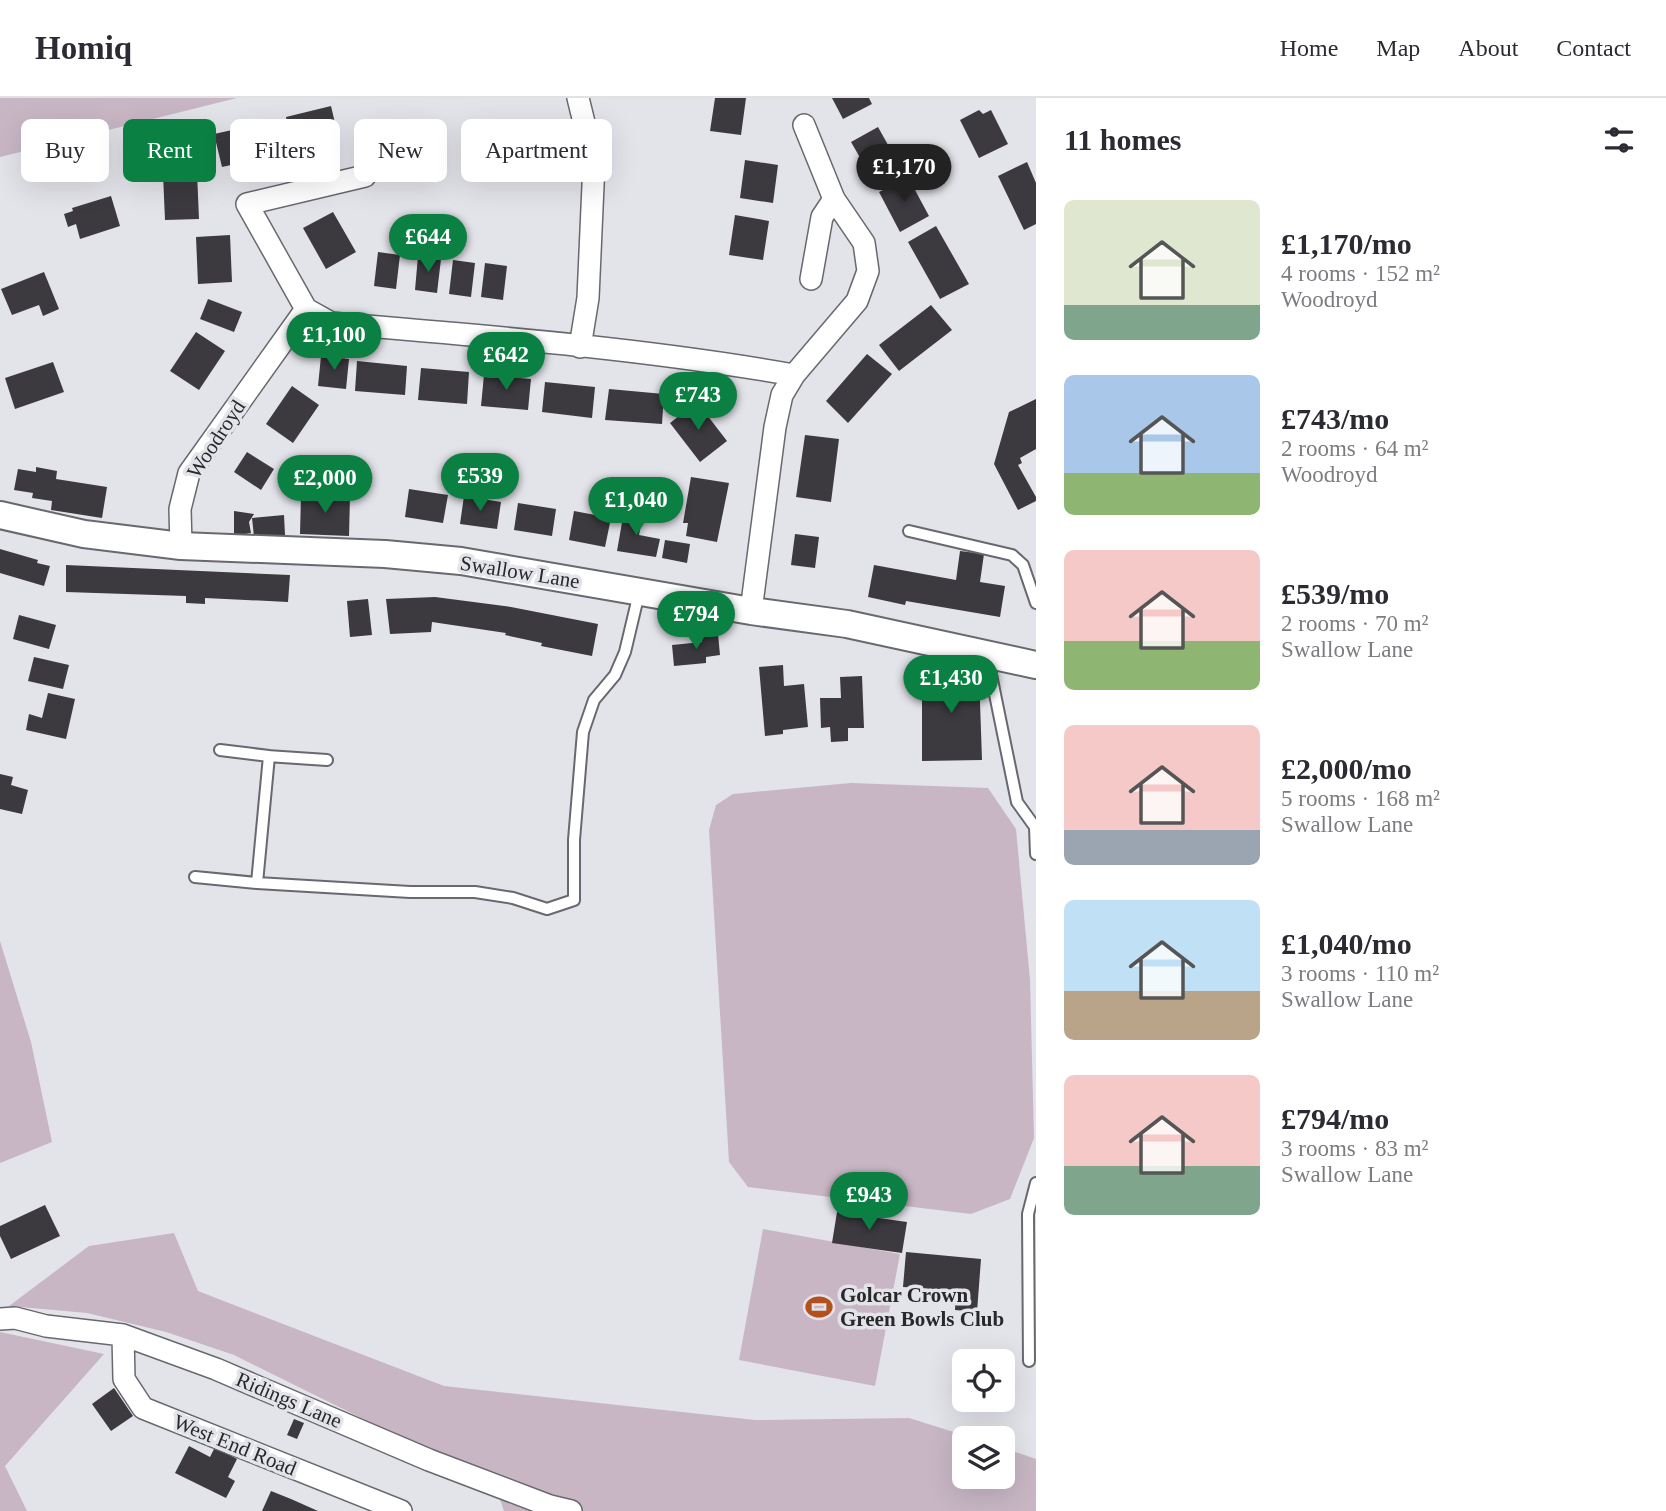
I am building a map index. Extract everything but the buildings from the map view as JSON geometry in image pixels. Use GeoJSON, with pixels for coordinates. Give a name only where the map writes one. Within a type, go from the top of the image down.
{"type":"FeatureCollection","features":[{"type":"Feature","properties":{"kind":"street"},"geometry":{"type":"LineString","coordinates":[[578,98],[594,163],[588,298],[580,347]]}},
{"type":"Feature","properties":{"kind":"street"},"geometry":{"type":"LineString","coordinates":[[751,611],[775,427],[782,395],[794,374],[857,301],[868,271],[864,243],[834,199],[804,125]]}},
{"type":"Feature","properties":{"kind":"street"},"geometry":{"type":"LineString","coordinates":[[354,179],[247,204],[306,309],[331,323],[580,347],[794,374]]}},
{"type":"Feature","properties":{"kind":"street"},"geometry":{"type":"LineString","coordinates":[[811,279],[822,217],[834,199]]}},
{"type":"Feature","properties":{"kind":"street","name":"Woodroyd"},"geometry":{"type":"LineString","coordinates":[[181,546],[180,509],[189,473],[306,309]]}},
{"type":"Feature","properties":{"kind":"street","name":"Swallow Lane"},"geometry":{"type":"LineString","coordinates":[[0,515],[84,534],[181,546],[410,556],[461,561],[751,611],[847,624],[1036,665]]}},
{"type":"Feature","properties":{"kind":"street","name":"Ridings Lane"},"geometry":{"type":"LineString","coordinates":[[0,1319],[15,1318],[46,1326],[123,1335],[216,1369],[429,1460],[550,1506],[571,1511]]}},
{"type":"Feature","properties":{"kind":"street","name":"West End Road"},"geometry":{"type":"LineString","coordinates":[[123,1335],[124,1380],[142,1408],[401,1511]]}},
{"type":"Feature","properties":{"kind":"lane"},"geometry":{"type":"LineString","coordinates":[[909,531],[1012,555],[1023,565],[1036,603]]}},
{"type":"Feature","properties":{"kind":"lane"},"geometry":{"type":"LineString","coordinates":[[195,877],[410,892],[475,892],[513,898],[547,909],[574,900],[574,840],[583,733],[594,699],[615,675],[625,652],[640,591]]}},
{"type":"Feature","properties":{"kind":"lane"},"geometry":{"type":"LineString","coordinates":[[987,655],[1017,802],[1035,827],[1036,853]]}},
{"type":"Feature","properties":{"kind":"lane"},"geometry":{"type":"LineString","coordinates":[[220,750],[327,760]]}},
{"type":"Feature","properties":{"kind":"lane"},"geometry":{"type":"LineString","coordinates":[[257,883],[267,756]]}},
{"type":"Feature","properties":{"kind":"lane"},"geometry":{"type":"LineString","coordinates":[[1029,1361],[1028,1214],[1036,1183]]}},
{"type":"Feature","properties":{"kind":"shaded area"},"geometry":{"type":"Polygon","coordinates":[[[0,98],[237,98],[153,119],[123,119],[123,126],[109,130],[109,119],[21,119],[21,152],[0,157],[0,98]]]}},
{"type":"Feature","properties":{"kind":"shaded area"},"geometry":{"type":"Polygon","coordinates":[[[851,783],[988,788],[1016,829],[1030,980],[1034,1138],[1010,1199],[971,1214],[748,1187],[729,1162],[709,830],[716,805],[733,794],[851,783]]]}},
{"type":"Feature","properties":{"kind":"shaded area"},"geometry":{"type":"Polygon","coordinates":[[[0,941],[31,1042],[52,1142],[0,1163],[0,941]]]}},
{"type":"Feature","properties":{"kind":"shaded area","name":"Golcar Crown Green Bowls Club"},"geometry":{"type":"Polygon","coordinates":[[[763,1229],[900,1254],[875,1386],[739,1360],[763,1229]]]}},
{"type":"Feature","properties":{"kind":"shaded area"},"geometry":{"type":"Polygon","coordinates":[[[174,1233],[198,1291],[444,1386],[755,1420],[909,1418],[952,1431],[952,1489],[1015,1489],[1015,1452],[1036,1459],[1036,1511],[504,1511],[493,1478],[424,1449],[234,1355],[166,1332],[87,1313],[9,1306],[89,1246],[174,1233]]]}},
{"type":"Feature","properties":{"kind":"shaded area"},"geometry":{"type":"Polygon","coordinates":[[[0,1332],[104,1354],[5,1466],[27,1511],[0,1511],[0,1332]]]}},
{"type":"Feature","properties":{"kind":"place","name":"Golcar Crown Green Bowls Club"},"geometry":{"type":"Point","coordinates":[819,1307]}}]}
